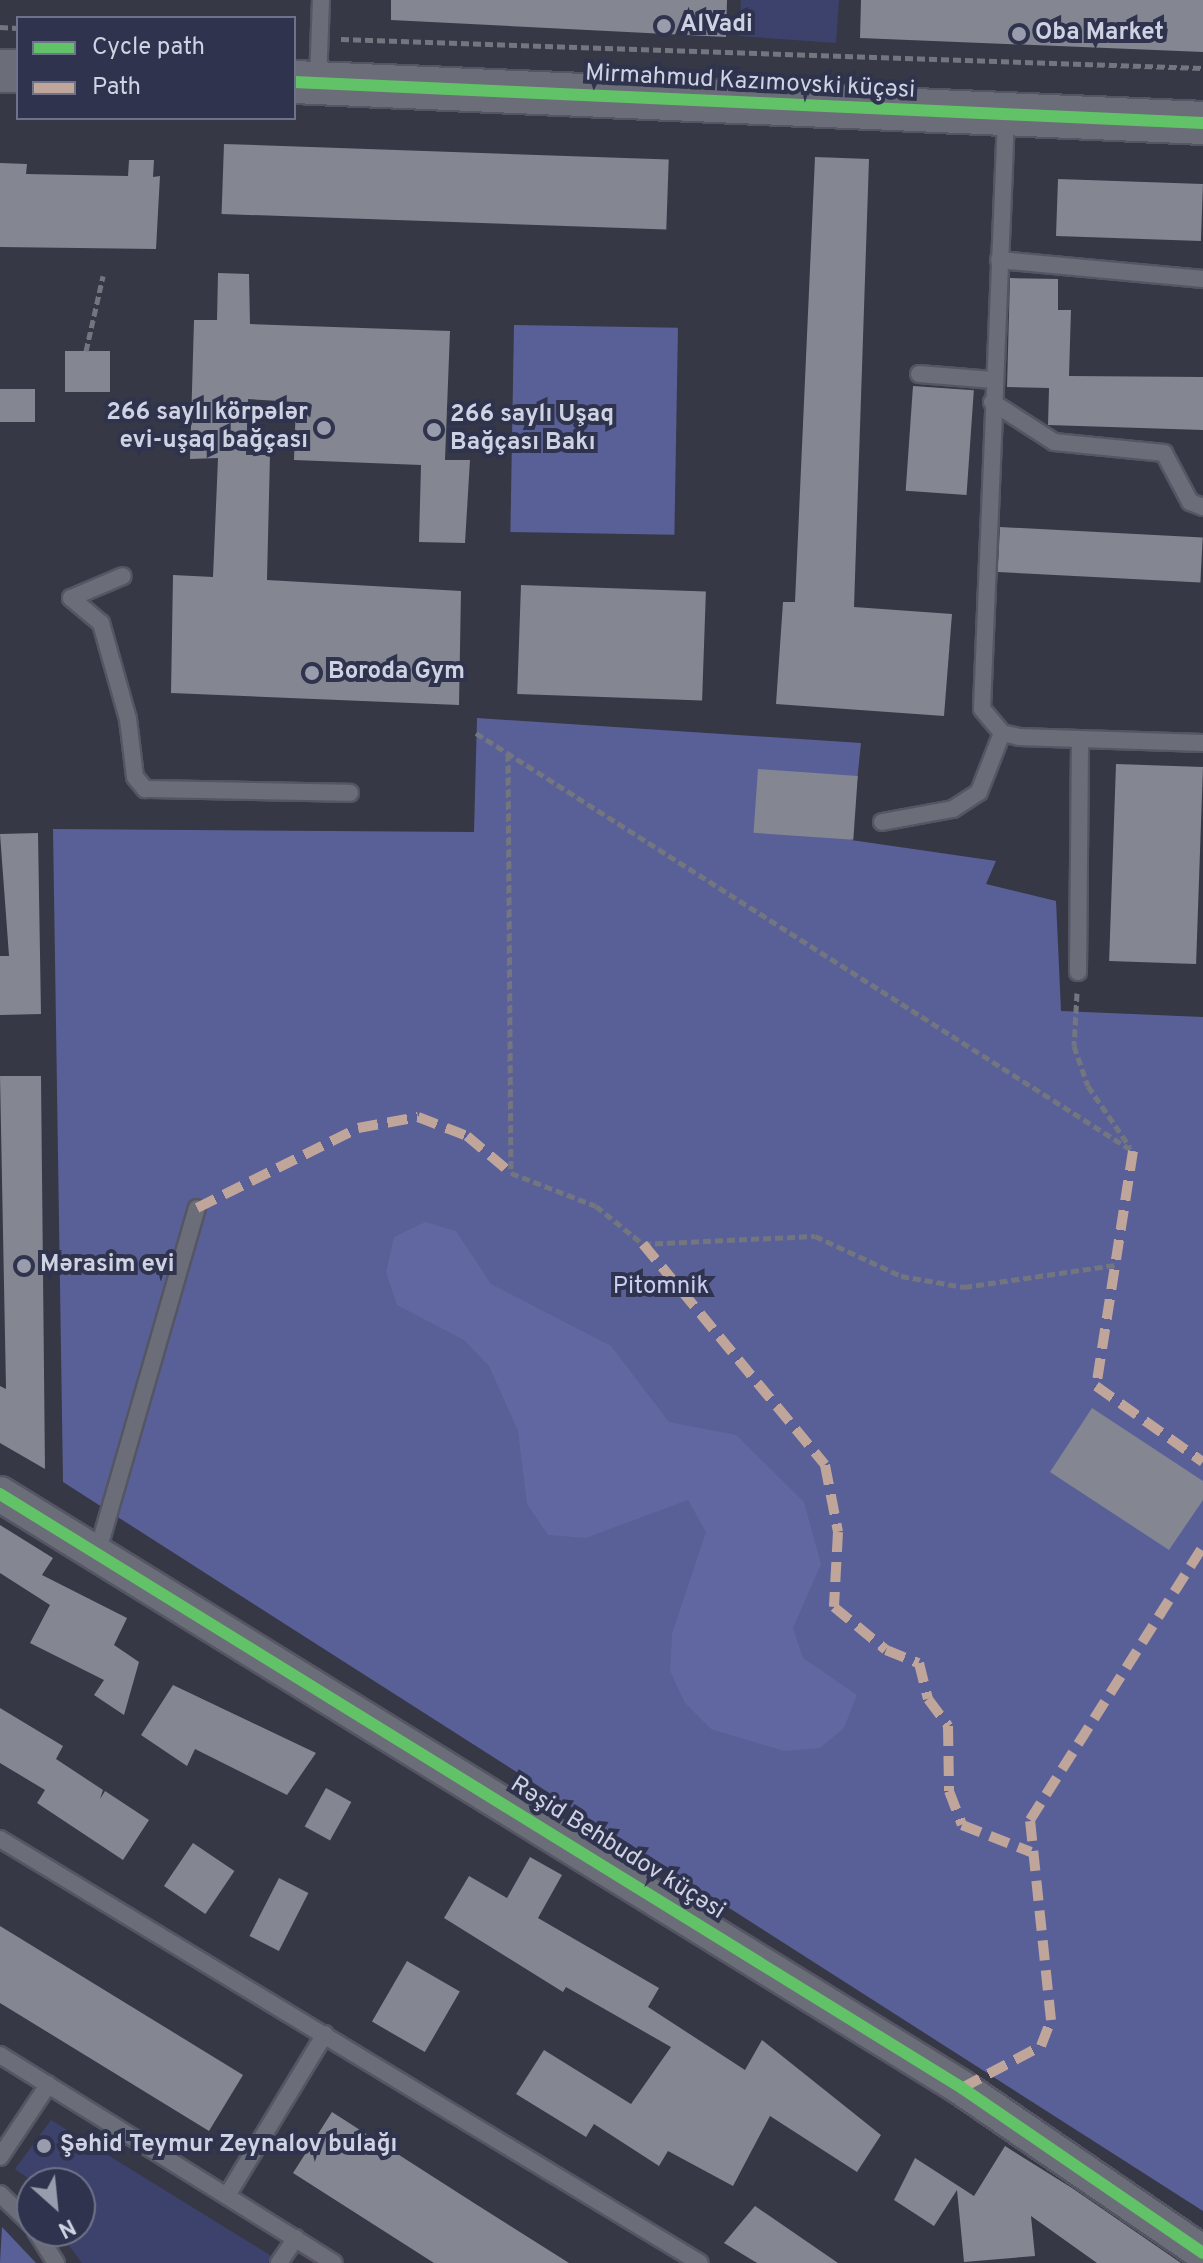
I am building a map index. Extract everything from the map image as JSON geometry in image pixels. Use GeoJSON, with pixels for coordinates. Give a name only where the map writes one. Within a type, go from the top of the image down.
{"type":"FeatureCollection","features":[{"type":"Feature","properties":{"kind":"street","name":"Mirmahmud Kazımovski küçəsi"},"geometry":{"type":"LineString","coordinates":[[306,83],[1006,118],[1203,123]]}},
{"type":"Feature","properties":{"kind":"street","name":"Rəşid Behbudov küçəsi"},"geometry":{"type":"LineString","coordinates":[[0,1494],[962,2088],[1203,2253]]}},
{"type":"Feature","properties":{"kind":"lane"},"geometry":{"type":"LineString","coordinates":[[306,83],[320,38],[321,0]]}},
{"type":"Feature","properties":{"kind":"lane"},"geometry":{"type":"LineString","coordinates":[[1006,118],[978,688],[982,709],[1002,733],[1080,740],[1203,743]]}},
{"type":"Feature","properties":{"kind":"lane"},"geometry":{"type":"LineString","coordinates":[[999,260],[1203,279]]}},
{"type":"Feature","properties":{"kind":"lane"},"geometry":{"type":"LineString","coordinates":[[919,374],[993,380]]}},
{"type":"Feature","properties":{"kind":"lane"},"geometry":{"type":"LineString","coordinates":[[992,402],[1054,442],[1164,453],[1190,502],[1203,507]]}},
{"type":"Feature","properties":{"kind":"lane"},"geometry":{"type":"LineString","coordinates":[[123,576],[71,598],[101,623],[128,719],[135,777],[145,789],[350,793]]}},
{"type":"Feature","properties":{"kind":"lane"},"geometry":{"type":"LineString","coordinates":[[882,822],[953,809],[979,792],[1002,733]]}},
{"type":"Feature","properties":{"kind":"lane"},"geometry":{"type":"LineString","coordinates":[[1078,972],[1080,740]]}},
{"type":"Feature","properties":{"kind":"lane"},"geometry":{"type":"LineString","coordinates":[[97,1554],[197,1208]]}},
{"type":"Feature","properties":{"kind":"lane"},"geometry":{"type":"LineString","coordinates":[[0,1839],[700,2263]]}},
{"type":"Feature","properties":{"kind":"lane"},"geometry":{"type":"LineString","coordinates":[[228,2194],[325,2034]]}},
{"type":"Feature","properties":{"kind":"lane"},"geometry":{"type":"LineString","coordinates":[[0,2055],[228,2194],[334,2263]]}},
{"type":"Feature","properties":{"kind":"lane"},"geometry":{"type":"LineString","coordinates":[[0,2157],[48,2085]]}},
{"type":"Feature","properties":{"kind":"lane"},"geometry":{"type":"LineString","coordinates":[[0,2194],[16,2210]]}},
{"type":"Feature","properties":{"kind":"lane"},"geometry":{"type":"LineString","coordinates":[[279,2263],[296,2238]]}},
{"type":"Feature","properties":{"kind":"path"},"geometry":{"type":"LineString","coordinates":[[320,38],[1203,68]]}},
{"type":"Feature","properties":{"kind":"path"},"geometry":{"type":"LineString","coordinates":[[86,351],[103,276]]}},
{"type":"Feature","properties":{"kind":"path"},"geometry":{"type":"LineString","coordinates":[[476,733],[1133,1151],[1088,1086],[1074,1046],[1078,972]]}},
{"type":"Feature","properties":{"kind":"path"},"geometry":{"type":"LineString","coordinates":[[508,753],[511,1173],[596,1206],[643,1244],[815,1236],[901,1276],[964,1287],[1115,1265]]}},
{"type":"Feature","properties":{"kind":"shaded area"},"geometry":{"type":"Polygon","coordinates":[[[741,0],[839,0],[836,43],[739,36],[741,0]]]}},
{"type":"Feature","properties":{"kind":"shaded area"},"geometry":{"type":"Polygon","coordinates":[[[425,1222],[456,1231],[491,1284],[611,1346],[669,1422],[736,1435],[804,1502],[821,1564],[793,1628],[803,1658],[857,1695],[844,1728],[820,1748],[784,1751],[711,1729],[685,1703],[670,1671],[672,1634],[706,1532],[688,1500],[586,1538],[548,1535],[527,1504],[518,1431],[489,1366],[464,1340],[397,1305],[386,1272],[394,1237],[425,1222]]]}},
{"type":"Feature","properties":{"kind":"shaded area"},"geometry":{"type":"Polygon","coordinates":[[[51,2120],[273,2257],[268,2263],[82,2263],[70,2247],[96,2247],[96,2167],[16,2167],[51,2120]]]}},
{"type":"Feature","properties":{"kind":"green space"},"geometry":{"type":"Polygon","coordinates":[[[514,325],[678,328],[674,535],[510,532],[514,325]]]}},
{"type":"Feature","properties":{"kind":"green space","name":"Pitomnik"},"geometry":{"type":"Polygon","coordinates":[[[477,718],[861,743],[851,840],[996,861],[986,884],[1056,901],[1061,1011],[1203,1017],[1203,2211],[63,1482],[53,829],[474,832],[477,718]]]}},
{"type":"Feature","properties":{"kind":"green space"},"geometry":{"type":"Polygon","coordinates":[[[2,2227],[16,2242],[16,2247],[21,2247],[36,2263],[0,2263],[2,2227]]]}},
{"type":"Feature","properties":{"kind":"building"},"geometry":{"type":"Polygon","coordinates":[[[391,0],[727,0],[726,37],[391,20],[391,0]]]}},
{"type":"Feature","properties":{"kind":"building"},"geometry":{"type":"Polygon","coordinates":[[[861,0],[1203,0],[1203,52],[860,38],[861,0]]]}},
{"type":"Feature","properties":{"kind":"building"},"geometry":{"type":"Polygon","coordinates":[[[224,144],[669,160],[666,229],[222,214],[224,144]]]}},
{"type":"Feature","properties":{"kind":"building"},"geometry":{"type":"Polygon","coordinates":[[[815,157],[869,159],[854,607],[952,614],[944,716],[776,704],[783,602],[795,602],[815,157]]]}},
{"type":"Feature","properties":{"kind":"building"},"geometry":{"type":"Polygon","coordinates":[[[129,160],[154,160],[153,177],[160,176],[156,249],[0,247],[0,163],[27,164],[26,174],[128,176],[129,160]]]}},
{"type":"Feature","properties":{"kind":"building"},"geometry":{"type":"Polygon","coordinates":[[[1058,179],[1203,184],[1201,241],[1056,236],[1058,179]]]}},
{"type":"Feature","properties":{"kind":"building"},"geometry":{"type":"Polygon","coordinates":[[[218,273],[249,274],[250,324],[450,331],[445,460],[470,460],[465,543],[419,542],[421,465],[294,460],[296,402],[248,399],[246,455],[270,455],[267,580],[461,591],[459,705],[171,693],[173,575],[213,577],[218,458],[190,459],[194,320],[217,320],[218,273]]]}},
{"type":"Feature","properties":{"kind":"building"},"geometry":{"type":"Polygon","coordinates":[[[1010,278],[1058,279],[1058,310],[1071,310],[1069,376],[1203,377],[1203,430],[1048,425],[1049,388],[1007,387],[1010,278]]]}},
{"type":"Feature","properties":{"kind":"building"},"geometry":{"type":"Polygon","coordinates":[[[65,351],[110,351],[110,392],[65,392],[65,351]]]}},
{"type":"Feature","properties":{"kind":"building"},"geometry":{"type":"Polygon","coordinates":[[[913,386],[974,390],[967,495],[906,491],[913,386]]]}},
{"type":"Feature","properties":{"kind":"building"},"geometry":{"type":"Polygon","coordinates":[[[0,389],[35,389],[35,422],[0,422],[0,389]]]}},
{"type":"Feature","properties":{"kind":"building"},"geometry":{"type":"Polygon","coordinates":[[[1000,527],[1203,538],[1200,583],[998,572],[1000,527]]]}},
{"type":"Feature","properties":{"kind":"building"},"geometry":{"type":"Polygon","coordinates":[[[521,585],[706,591],[702,700],[517,694],[521,585]]]}},
{"type":"Feature","properties":{"kind":"building"},"geometry":{"type":"Polygon","coordinates":[[[1116,764],[1203,767],[1196,964],[1109,961],[1116,764]]]}},
{"type":"Feature","properties":{"kind":"building"},"geometry":{"type":"Polygon","coordinates":[[[758,769],[858,776],[853,840],[754,833],[758,769]]]}},
{"type":"Feature","properties":{"kind":"building"},"geometry":{"type":"Polygon","coordinates":[[[38,833],[41,1014],[0,1015],[0,956],[9,956],[0,834],[38,833]]]}},
{"type":"Feature","properties":{"kind":"building","name":"Mərasim evi"},"geometry":{"type":"Polygon","coordinates":[[[0,1076],[41,1076],[45,1469],[0,1443],[0,1386],[6,1389],[0,1076]]]}},
{"type":"Feature","properties":{"kind":"building"},"geometry":{"type":"Polygon","coordinates":[[[1092,1408],[1203,1481],[1203,1500],[1169,1550],[1050,1472],[1092,1408]]]}},
{"type":"Feature","properties":{"kind":"building"},"geometry":{"type":"Polygon","coordinates":[[[0,1525],[53,1558],[42,1575],[127,1618],[114,1645],[139,1662],[124,1715],[94,1695],[104,1680],[30,1643],[50,1605],[0,1573],[0,1525]]]}},
{"type":"Feature","properties":{"kind":"building"},"geometry":{"type":"Polygon","coordinates":[[[173,1685],[316,1753],[287,1795],[195,1749],[187,1766],[141,1735],[173,1685]]]}},
{"type":"Feature","properties":{"kind":"building"},"geometry":{"type":"Polygon","coordinates":[[[0,1708],[63,1746],[56,1759],[103,1790],[100,1799],[105,1791],[149,1820],[123,1860],[37,1803],[45,1790],[0,1763],[0,1708]]]}},
{"type":"Feature","properties":{"kind":"building"},"geometry":{"type":"Polygon","coordinates":[[[326,1788],[351,1802],[330,1841],[305,1826],[326,1788]]]}},
{"type":"Feature","properties":{"kind":"building"},"geometry":{"type":"Polygon","coordinates":[[[193,1843],[234,1871],[205,1914],[164,1886],[193,1843]]]}},
{"type":"Feature","properties":{"kind":"building"},"geometry":{"type":"Polygon","coordinates":[[[530,1857],[562,1875],[538,1918],[659,1988],[648,2007],[745,2070],[762,2040],[881,2135],[857,2172],[770,2116],[733,2186],[668,2151],[659,2166],[594,2124],[586,2137],[516,2094],[544,2050],[631,2104],[671,2047],[566,1987],[563,1992],[444,1918],[469,1876],[507,1898],[530,1857]]]}},
{"type":"Feature","properties":{"kind":"building"},"geometry":{"type":"Polygon","coordinates":[[[279,1878],[308,1893],[279,1951],[249,1936],[279,1878]]]}},
{"type":"Feature","properties":{"kind":"building"},"geometry":{"type":"Polygon","coordinates":[[[0,1926],[243,2075],[209,2131],[0,2003],[0,1926]]]}},
{"type":"Feature","properties":{"kind":"building"},"geometry":{"type":"Polygon","coordinates":[[[407,1961],[460,1992],[425,2052],[372,2022],[407,1961]]]}},
{"type":"Feature","properties":{"kind":"building"},"geometry":{"type":"Polygon","coordinates":[[[332,2112],[569,2263],[434,2263],[293,2173],[332,2112]]]}},
{"type":"Feature","properties":{"kind":"building"},"geometry":{"type":"Polygon","coordinates":[[[1005,2146],[1181,2263],[1097,2263],[1031,2216],[1035,2256],[964,2262],[957,2190],[934,2226],[894,2200],[915,2158],[974,2196],[1005,2146]]]}},
{"type":"Feature","properties":{"kind":"building"},"geometry":{"type":"Polygon","coordinates":[[[755,2206],[838,2263],[757,2263],[724,2243],[755,2206]]]}},
{"type":"Feature","properties":{"kind":"marked path"},"geometry":{"type":"LineString","coordinates":[[197,1208],[358,1128],[418,1117],[467,1136],[511,1173]]}},
{"type":"Feature","properties":{"kind":"marked path"},"geometry":{"type":"LineString","coordinates":[[1133,1151],[1096,1386],[1203,1462]]}},
{"type":"Feature","properties":{"kind":"marked path"},"geometry":{"type":"LineString","coordinates":[[643,1244],[825,1465],[838,1532],[834,1607],[886,1650],[919,1663],[928,1699],[948,1726],[949,1791],[962,1825],[1031,1852]]}},
{"type":"Feature","properties":{"kind":"marked path"},"geometry":{"type":"LineString","coordinates":[[962,2088],[1041,2046],[1051,2020],[1030,1820],[1203,1546]]}},
{"type":"Feature","properties":{"kind":"cycle path"},"geometry":{"type":"LineString","coordinates":[[296,82],[1203,123]]}},
{"type":"Feature","properties":{"kind":"cycle path"},"geometry":{"type":"LineString","coordinates":[[0,1494],[962,2088],[1203,2253]]}},
{"type":"Feature","properties":{"kind":"place","name":"AlVadi"},"geometry":{"type":"Point","coordinates":[664,26]}},
{"type":"Feature","properties":{"kind":"place","name":"Oba Market"},"geometry":{"type":"Point","coordinates":[1019,34]}},
{"type":"Feature","properties":{"kind":"place","name":"266 saylı körpələr evi-uşaq bağçası"},"geometry":{"type":"Point","coordinates":[324,428]}},
{"type":"Feature","properties":{"kind":"place","name":"266 saylı Uşaq Bağçası Bakı"},"geometry":{"type":"Point","coordinates":[434,430]}},
{"type":"Feature","properties":{"kind":"place","name":"Boroda Gym"},"geometry":{"type":"Point","coordinates":[312,673]}},
{"type":"Feature","properties":{"kind":"place","name":"Mərasim evi"},"geometry":{"type":"Point","coordinates":[24,1266]}},
{"type":"Feature","properties":{"kind":"place","name":"Şəhid Teymur Zeynalov bulağı"},"geometry":{"type":"Point","coordinates":[44,2146]}}]}
